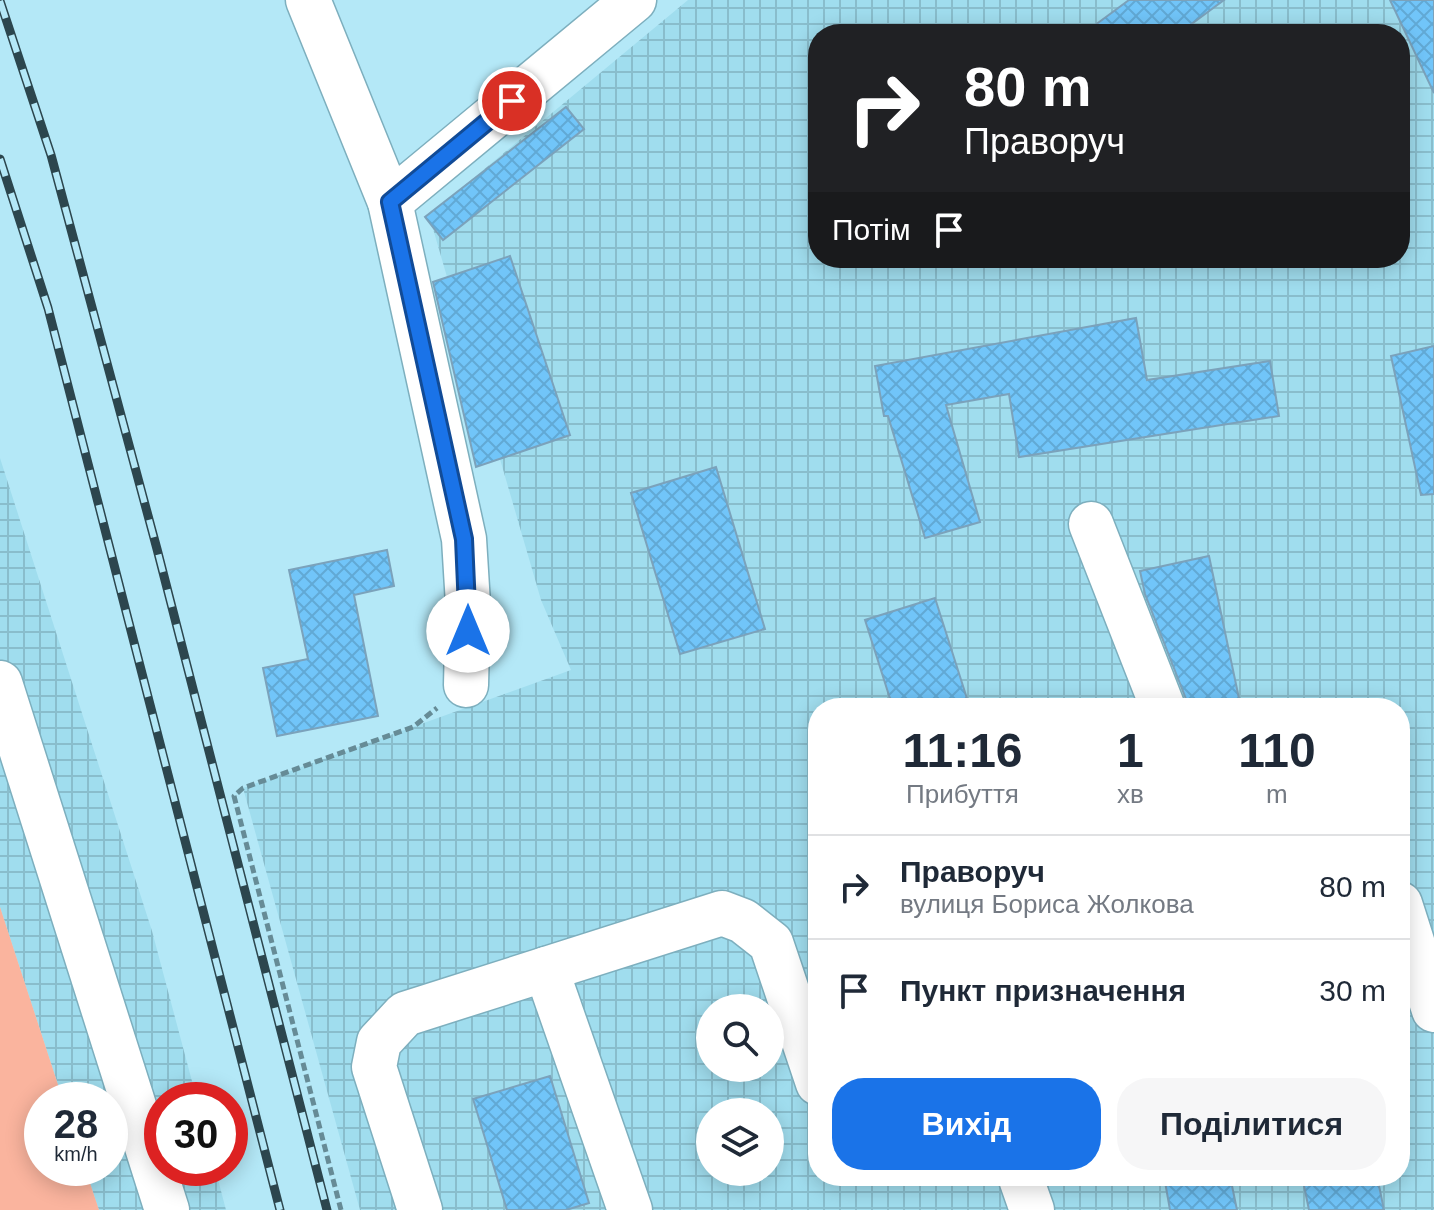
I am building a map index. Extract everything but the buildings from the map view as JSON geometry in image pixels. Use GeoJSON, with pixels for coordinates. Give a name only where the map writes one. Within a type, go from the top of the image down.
{"type":"FeatureCollection","features":[{"type":"Feature","properties":{"kind":"street"},"geometry":{"type":"LineString","coordinates":[[308,0],[390,202],[464,539],[468,604],[466,685]]}},
{"type":"Feature","properties":{"kind":"street"},"geometry":{"type":"LineString","coordinates":[[390,202],[634,0]]}},
{"type":"Feature","properties":{"kind":"street"},"geometry":{"type":"LineString","coordinates":[[1091,524],[1159,698]]}},
{"type":"Feature","properties":{"kind":"street"},"geometry":{"type":"LineString","coordinates":[[0,683],[167,1210]]}},
{"type":"Feature","properties":{"kind":"street"},"geometry":{"type":"LineString","coordinates":[[420,1210],[374,1067],[379,1042],[405,1014],[722,913],[743,921],[771,943],[808,1053]]}},
{"type":"Feature","properties":{"kind":"street"},"geometry":{"type":"LineString","coordinates":[[1410,935],[1434,1010]]}},
{"type":"Feature","properties":{"kind":"street"},"geometry":{"type":"LineString","coordinates":[[546,969],[630,1210]]}},
{"type":"Feature","properties":{"kind":"street"},"geometry":{"type":"LineString","coordinates":[[1024,1186],[1032,1210]]}},
{"type":"Feature","properties":{"kind":"path"},"geometry":{"type":"LineString","coordinates":[[341,1210],[234,796],[243,788],[413,727],[466,685]]}},
{"type":"Feature","properties":{"kind":"shaded area"},"geometry":{"type":"Polygon","coordinates":[[[688,0],[1434,0],[1434,1210],[360,1210],[243,788],[571,670],[541,600],[429,215],[688,0]]]}},
{"type":"Feature","properties":{"kind":"shaded area"},"geometry":{"type":"Polygon","coordinates":[[[0,458],[152,931],[192,1082],[144,1082],[144,1186],[220,1186],[226,1210],[99,1210],[91,1186],[128,1186],[128,1082],[57,1082],[0,907],[0,458]]]}},
{"type":"Feature","properties":{"kind":"shaded area"},"geometry":{"type":"Polygon","coordinates":[[[0,907],[57,1082],[24,1082],[24,1186],[91,1186],[99,1210],[0,1210],[0,907]]]}},
{"type":"Feature","properties":{"kind":"railway"},"geometry":{"type":"LineString","coordinates":[[0,1],[51,155],[157,549],[327,1210]]}},
{"type":"Feature","properties":{"kind":"railway"},"geometry":{"type":"LineString","coordinates":[[0,159],[48,308],[280,1210]]}},
{"type":"Feature","properties":{"kind":"route"},"geometry":{"type":"LineString","coordinates":[[468,631],[464,539],[390,202],[512,101]]}}]}
